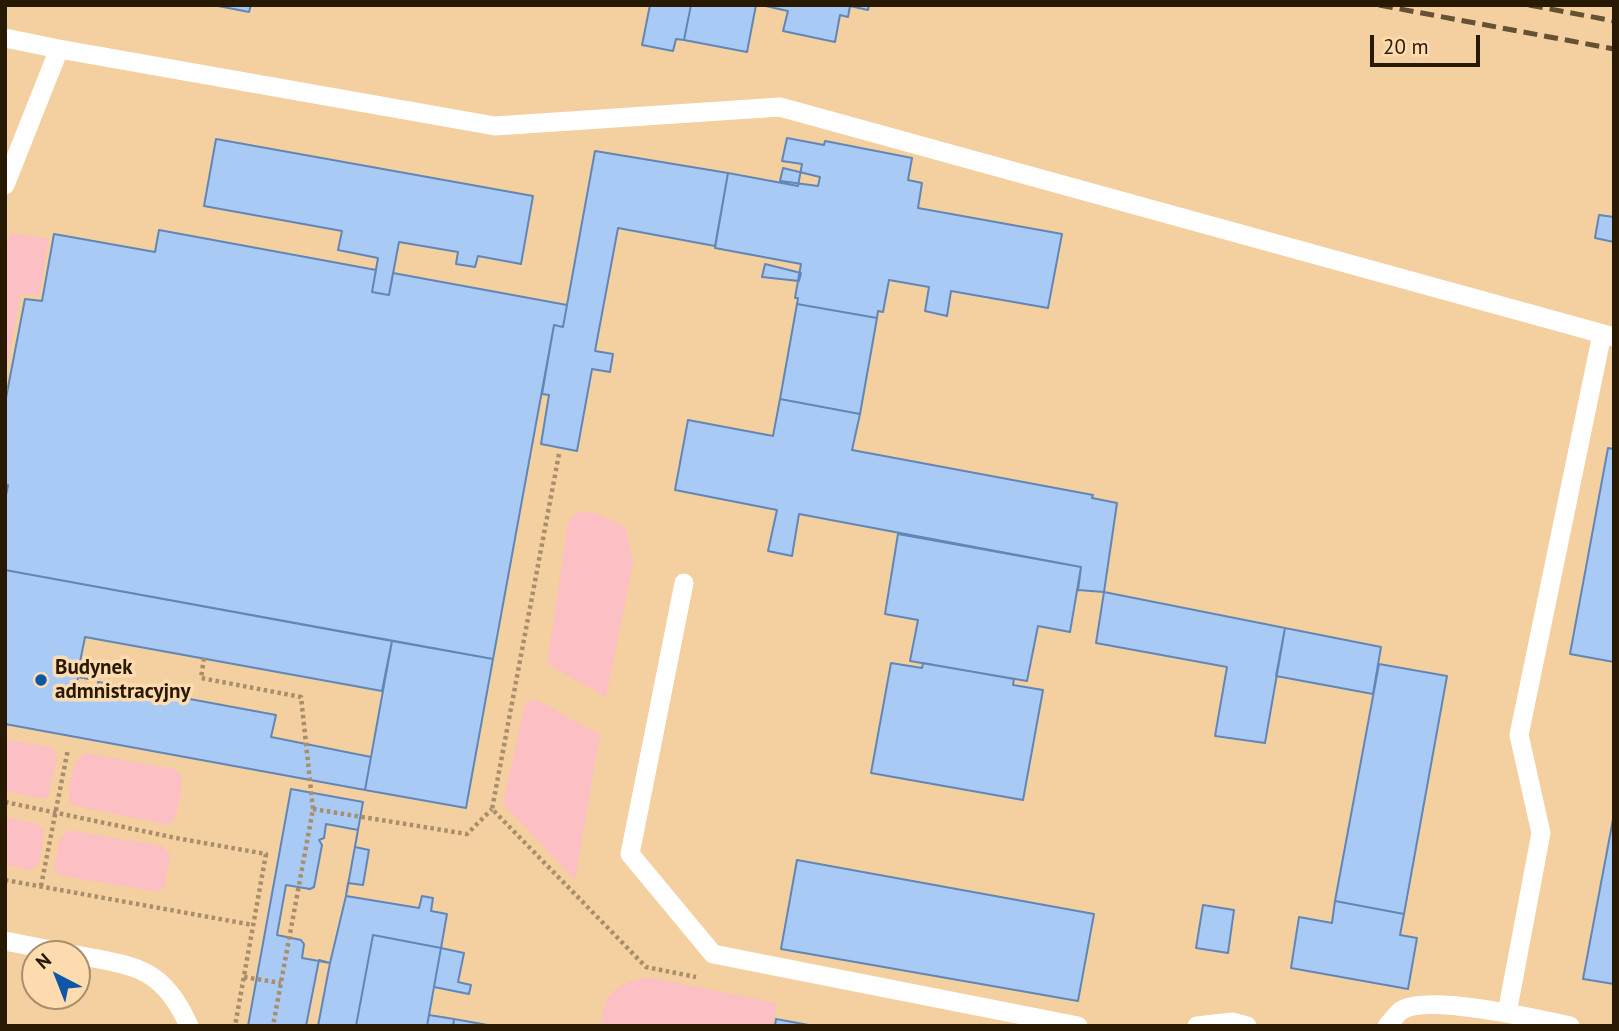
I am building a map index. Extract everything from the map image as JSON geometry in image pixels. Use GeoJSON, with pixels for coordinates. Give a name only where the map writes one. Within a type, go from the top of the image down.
{"type":"FeatureCollection","features":[{"type":"Feature","properties":{"kind":"lane"},"geometry":{"type":"LineString","coordinates":[[5,38],[495,126],[780,107],[1608,335],[1519,735],[1541,833],[1507,1013]]}},
{"type":"Feature","properties":{"kind":"lane"},"geometry":{"type":"LineString","coordinates":[[5,185],[59,49]]}},
{"type":"Feature","properties":{"kind":"lane"},"geometry":{"type":"LineString","coordinates":[[684,583],[630,854],[713,954],[1078,1026]]}},
{"type":"Feature","properties":{"kind":"lane"},"geometry":{"type":"LineString","coordinates":[[91,958],[129,965],[150,974],[168,989],[189,1026]]}},
{"type":"Feature","properties":{"kind":"lane"},"geometry":{"type":"LineString","coordinates":[[1387,1026],[1402,1010],[1427,1004],[1507,1013],[1570,1026]]}},
{"type":"Feature","properties":{"kind":"lane"},"geometry":{"type":"LineString","coordinates":[[1197,1026],[1232,1022],[1247,1026]]}},
{"type":"Feature","properties":{"kind":"path"},"geometry":{"type":"LineString","coordinates":[[204,658],[201,678],[300,697],[313,809],[274,1026]]}},
{"type":"Feature","properties":{"kind":"path"},"geometry":{"type":"LineString","coordinates":[[41,886],[68,749]]}},
{"type":"Feature","properties":{"kind":"path"},"geometry":{"type":"LineString","coordinates":[[5,803],[266,854],[234,1026]]}},
{"type":"Feature","properties":{"kind":"path"},"geometry":{"type":"LineString","coordinates":[[313,809],[467,834],[492,809]]}},
{"type":"Feature","properties":{"kind":"path"},"geometry":{"type":"LineString","coordinates":[[5,880],[253,925]]}},
{"type":"Feature","properties":{"kind":"path"},"geometry":{"type":"LineString","coordinates":[[244,977],[281,983]]}},
{"type":"Feature","properties":{"kind":"shaded area"},"geometry":{"type":"Polygon","coordinates":[[[5,5],[1614,5],[1614,1026],[5,1026],[5,5]]]}},
{"type":"Feature","properties":{"kind":"shaded area"},"geometry":{"type":"Polygon","coordinates":[[[11,233],[49,239],[39,296],[21,294],[5,377],[5,250],[11,233]]]}},
{"type":"Feature","properties":{"kind":"shaded area"},"geometry":{"type":"Polygon","coordinates":[[[586,511],[626,527],[633,564],[606,697],[547,664],[568,522],[575,514],[586,511]]]}},
{"type":"Feature","properties":{"kind":"shaded area"},"geometry":{"type":"Polygon","coordinates":[[[535,699],[600,735],[575,880],[503,804],[525,703],[535,699]]]}},
{"type":"Feature","properties":{"kind":"shaded area"},"geometry":{"type":"Polygon","coordinates":[[[5,739],[49,747],[56,752],[57,759],[48,797],[44,799],[5,791],[5,739]]]}},
{"type":"Feature","properties":{"kind":"shaded area"},"geometry":{"type":"Polygon","coordinates":[[[85,753],[175,769],[182,777],[176,815],[169,825],[71,805],[71,777],[80,757],[85,753]]]}},
{"type":"Feature","properties":{"kind":"shaded area"},"geometry":{"type":"Polygon","coordinates":[[[5,817],[38,824],[44,830],[39,863],[31,870],[5,865],[5,817]]]}},
{"type":"Feature","properties":{"kind":"shaded area"},"geometry":{"type":"Polygon","coordinates":[[[69,830],[162,846],[170,854],[165,887],[158,892],[59,875],[54,868],[60,839],[69,830]]]}},
{"type":"Feature","properties":{"kind":"shaded area"},"geometry":{"type":"Polygon","coordinates":[[[647,977],[777,1003],[773,1026],[600,1026],[605,1005],[613,992],[619,987],[647,977]]]}},
{"type":"Feature","properties":{"kind":"building"},"geometry":{"type":"Polygon","coordinates":[[[213,5],[251,5],[249,12],[213,5]]]}},
{"type":"Feature","properties":{"kind":"building"},"geometry":{"type":"Polygon","coordinates":[[[650,5],[691,5],[684,40],[676,39],[673,51],[642,45],[650,5]]]}},
{"type":"Feature","properties":{"kind":"building"},"geometry":{"type":"Polygon","coordinates":[[[691,5],[756,5],[747,52],[684,40],[691,5]]]}},
{"type":"Feature","properties":{"kind":"building"},"geometry":{"type":"Polygon","coordinates":[[[761,5],[869,5],[868,10],[850,6],[848,17],[840,15],[835,42],[783,31],[788,11],[761,5]]]}},
{"type":"Feature","properties":{"kind":"building"},"geometry":{"type":"Polygon","coordinates":[[[787,138],[824,145],[825,141],[912,158],[908,180],[922,183],[918,208],[1062,234],[1048,308],[951,291],[947,316],[925,311],[929,287],[889,280],[883,312],[878,311],[877,318],[797,304],[798,298],[795,298],[801,264],[715,248],[728,173],[798,186],[802,164],[782,161],[787,138]]]}},
{"type":"Feature","properties":{"kind":"building"},"geometry":{"type":"Polygon","coordinates":[[[216,139],[533,196],[521,264],[478,256],[475,267],[456,264],[458,252],[399,242],[389,295],[372,292],[378,258],[338,250],[342,231],[204,206],[216,139]]]}},
{"type":"Feature","properties":{"kind":"building"},"geometry":{"type":"Polygon","coordinates":[[[595,151],[728,173],[715,246],[618,228],[595,351],[613,354],[610,372],[592,369],[577,451],[541,444],[549,395],[542,394],[554,325],[563,327],[595,151]]]}},
{"type":"Feature","properties":{"kind":"building"},"geometry":{"type":"Polygon","coordinates":[[[783,168],[820,177],[818,186],[780,181],[783,168]]]}},
{"type":"Feature","properties":{"kind":"building"},"geometry":{"type":"Polygon","coordinates":[[[1599,215],[1614,217],[1614,242],[1595,238],[1599,215]]]}},
{"type":"Feature","properties":{"kind":"building"},"geometry":{"type":"Polygon","coordinates":[[[159,230],[376,270],[372,292],[389,295],[393,273],[567,305],[563,327],[554,325],[493,659],[5,570],[5,500],[8,485],[5,485],[5,403],[25,299],[42,301],[54,234],[155,252],[159,230]]]}},
{"type":"Feature","properties":{"kind":"building"},"geometry":{"type":"Polygon","coordinates":[[[765,264],[801,273],[799,281],[762,277],[765,264]]]}},
{"type":"Feature","properties":{"kind":"building"},"geometry":{"type":"Polygon","coordinates":[[[797,304],[877,318],[860,414],[780,399],[797,304]]]}},
{"type":"Feature","properties":{"kind":"building"},"geometry":{"type":"Polygon","coordinates":[[[780,399],[860,414],[852,450],[1093,495],[1092,498],[1117,503],[1104,592],[1078,590],[1081,567],[799,514],[792,556],[768,551],[777,510],[675,490],[688,420],[773,436],[780,399]]]}},
{"type":"Feature","properties":{"kind":"building"},"geometry":{"type":"Polygon","coordinates":[[[1608,448],[1614,449],[1614,662],[1570,654],[1608,448]]]}},
{"type":"Feature","properties":{"kind":"building"},"geometry":{"type":"Polygon","coordinates":[[[898,534],[1081,567],[1070,632],[1038,626],[1027,681],[910,661],[918,620],[885,614],[898,534]]]}},
{"type":"Feature","properties":{"kind":"building","name":"Budynek admnistracyjny"},"geometry":{"type":"Polygon","coordinates":[[[5,570],[392,641],[382,691],[85,637],[80,662],[92,664],[93,672],[89,679],[78,677],[76,689],[96,693],[98,682],[276,715],[271,737],[371,757],[365,790],[5,724],[5,570]]]}},
{"type":"Feature","properties":{"kind":"building"},"geometry":{"type":"Polygon","coordinates":[[[1104,592],[1285,628],[1265,743],[1215,736],[1227,667],[1096,643],[1104,592]]]}},
{"type":"Feature","properties":{"kind":"building"},"geometry":{"type":"Polygon","coordinates":[[[1285,628],[1381,647],[1373,694],[1276,676],[1285,628]]]}},
{"type":"Feature","properties":{"kind":"building"},"geometry":{"type":"Polygon","coordinates":[[[392,641],[493,659],[466,808],[365,790],[392,641]]]}},
{"type":"Feature","properties":{"kind":"building"},"geometry":{"type":"Polygon","coordinates":[[[891,663],[922,668],[923,663],[1014,679],[1013,685],[1043,690],[1023,800],[871,773],[891,663]]]}},
{"type":"Feature","properties":{"kind":"building"},"geometry":{"type":"Polygon","coordinates":[[[1379,664],[1447,676],[1404,914],[1335,901],[1379,664]]]}},
{"type":"Feature","properties":{"kind":"building"},"geometry":{"type":"Polygon","coordinates":[[[291,789],[363,802],[346,896],[330,963],[319,960],[306,1026],[248,1026],[291,789]]]}},
{"type":"Feature","properties":{"kind":"building"},"geometry":{"type":"Polygon","coordinates":[[[1614,814],[1614,984],[1583,979],[1614,814]]]}},
{"type":"Feature","properties":{"kind":"building"},"geometry":{"type":"Polygon","coordinates":[[[326,824],[358,830],[355,847],[369,850],[363,885],[348,883],[346,896],[419,908],[422,896],[433,898],[431,911],[447,914],[441,948],[373,935],[356,1026],[318,1026],[330,963],[302,958],[304,944],[301,940],[277,935],[286,885],[310,889],[314,887],[322,845],[319,840],[324,838],[326,824]]]}},
{"type":"Feature","properties":{"kind":"building"},"geometry":{"type":"Polygon","coordinates":[[[797,860],[1094,914],[1078,1001],[781,949],[797,860]]]}},
{"type":"Feature","properties":{"kind":"building"},"geometry":{"type":"Polygon","coordinates":[[[1335,901],[1404,914],[1400,935],[1417,938],[1408,989],[1291,968],[1299,917],[1332,923],[1335,901]]]}},
{"type":"Feature","properties":{"kind":"building"},"geometry":{"type":"Polygon","coordinates":[[[1203,905],[1234,910],[1228,953],[1196,948],[1203,905]]]}},
{"type":"Feature","properties":{"kind":"building"},"geometry":{"type":"Polygon","coordinates":[[[373,935],[441,948],[427,1026],[356,1026],[373,935]]]}},
{"type":"Feature","properties":{"kind":"building"},"geometry":{"type":"Polygon","coordinates":[[[441,948],[464,953],[458,982],[471,985],[469,994],[434,987],[441,948]]]}},
{"type":"Feature","properties":{"kind":"building"},"geometry":{"type":"Polygon","coordinates":[[[429,1015],[454,1019],[453,1026],[427,1026],[429,1015]]]}},
{"type":"Feature","properties":{"kind":"building"},"geometry":{"type":"Polygon","coordinates":[[[454,1019],[493,1026],[453,1026],[454,1019]]]}},
{"type":"Feature","properties":{"kind":"building"},"geometry":{"type":"Polygon","coordinates":[[[776,1019],[814,1026],[775,1026],[776,1019]]]}},
{"type":"Feature","properties":{"kind":"railway"},"geometry":{"type":"LineString","coordinates":[[1379,5],[1614,49]]}},
{"type":"Feature","properties":{"kind":"railway"},"geometry":{"type":"LineString","coordinates":[[1529,5],[1614,21]]}},
{"type":"Feature","properties":{"kind":"place","name":"Budynek admnistracyjny"},"geometry":{"type":"Point","coordinates":[41,680]}}]}
